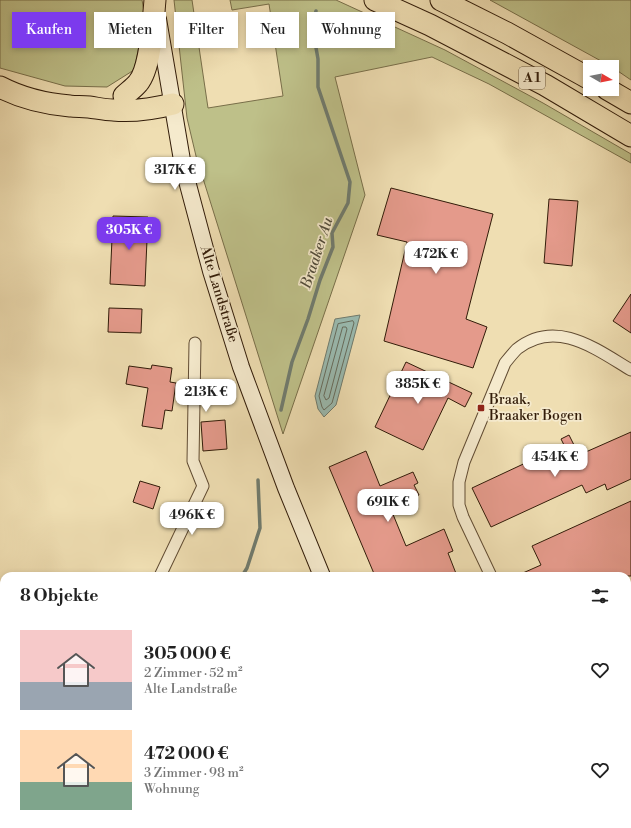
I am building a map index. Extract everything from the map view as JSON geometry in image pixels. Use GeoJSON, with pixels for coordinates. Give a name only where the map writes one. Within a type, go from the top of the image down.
{"type":"FeatureCollection","features":[{"type":"Feature","properties":{"kind":"highway"},"geometry":{"type":"LineString","coordinates":[[124,96],[138,83],[144,69],[151,42],[155,0]]}},
{"type":"Feature","properties":{"kind":"highway","name":"A 1"},"geometry":{"type":"LineString","coordinates":[[375,0],[430,25],[545,85],[631,136]]}},
{"type":"Feature","properties":{"kind":"highway","name":"A 1"},"geometry":{"type":"LineString","coordinates":[[441,0],[507,33],[583,75]]}},
{"type":"Feature","properties":{"kind":"highway"},"geometry":{"type":"LineString","coordinates":[[467,0],[507,33]]}},
{"type":"Feature","properties":{"kind":"highway"},"geometry":{"type":"LineString","coordinates":[[0,87],[22,96],[48,103],[114,111],[138,111],[173,104]]}},
{"type":"Feature","properties":{"kind":"highway"},"geometry":{"type":"LineString","coordinates":[[88,107],[124,96],[148,94],[164,98],[173,104]]}},
{"type":"Feature","properties":{"kind":"highway"},"geometry":{"type":"LineString","coordinates":[[619,96],[631,103]]}},
{"type":"Feature","properties":{"kind":"main road","name":"Alte Landstraße"},"geometry":{"type":"LineString","coordinates":[[155,0],[183,166],[211,271],[241,367],[286,488],[320,572]]}},
{"type":"Feature","properties":{"kind":"street"},"geometry":{"type":"LineString","coordinates":[[489,572],[463,517],[459,505],[459,482],[464,462],[505,363],[516,349],[531,340],[542,336],[556,335],[587,344],[631,370]]}},
{"type":"Feature","properties":{"kind":"street"},"geometry":{"type":"LineString","coordinates":[[162,572],[203,486],[193,461],[195,343]]}},
{"type":"Feature","properties":{"kind":"green space"},"geometry":{"type":"Polygon","coordinates":[[[0,0],[142,0],[144,12],[94,12],[94,48],[139,48],[134,70],[107,87],[65,86],[0,68],[0,0]]]}},
{"type":"Feature","properties":{"kind":"green space"},"geometry":{"type":"Polygon","coordinates":[[[174,0],[192,0],[194,12],[175,12],[174,0]]]}},
{"type":"Feature","properties":{"kind":"green space"},"geometry":{"type":"Polygon","coordinates":[[[230,0],[336,0],[362,12],[307,12],[307,48],[395,48],[395,27],[445,50],[543,103],[631,154],[631,163],[489,84],[432,57],[335,77],[365,195],[283,434],[196,156],[187,118],[179,48],[199,48],[208,108],[283,96],[276,48],[299,48],[299,12],[270,12],[269,4],[232,10],[230,0]]]}},
{"type":"Feature","properties":{"kind":"green space"},"geometry":{"type":"Polygon","coordinates":[[[490,0],[631,0],[631,80],[619,72],[619,60],[599,60],[490,0]]]}},
{"type":"Feature","properties":{"kind":"water"},"geometry":{"type":"Polygon","coordinates":[[[360,315],[336,405],[324,417],[318,409],[315,396],[335,319],[360,315]]]}},
{"type":"Feature","properties":{"kind":"building"},"geometry":{"type":"Polygon","coordinates":[[[391,188],[493,214],[466,319],[487,327],[473,368],[384,341],[407,242],[377,235],[391,188]]]}},
{"type":"Feature","properties":{"kind":"building"},"geometry":{"type":"Polygon","coordinates":[[[549,199],[578,201],[572,266],[544,263],[549,199]]]}},
{"type":"Feature","properties":{"kind":"building"},"geometry":{"type":"Polygon","coordinates":[[[113,216],[148,217],[145,286],[110,284],[113,216]]]}},
{"type":"Feature","properties":{"kind":"building"},"geometry":{"type":"Polygon","coordinates":[[[631,294],[631,333],[613,321],[631,294]]]}},
{"type":"Feature","properties":{"kind":"building"},"geometry":{"type":"Polygon","coordinates":[[[109,308],[142,309],[141,333],[108,332],[109,308]]]}},
{"type":"Feature","properties":{"kind":"building"},"geometry":{"type":"Polygon","coordinates":[[[406,362],[472,393],[465,407],[448,398],[423,450],[375,427],[406,362]]]}},
{"type":"Feature","properties":{"kind":"building"},"geometry":{"type":"Polygon","coordinates":[[[152,365],[172,368],[170,382],[176,383],[172,411],[165,410],[162,429],[142,426],[148,388],[126,384],[129,366],[151,369],[152,365]]]}},
{"type":"Feature","properties":{"kind":"building"},"geometry":{"type":"Polygon","coordinates":[[[225,420],[227,449],[203,451],[201,422],[225,420]]]}},
{"type":"Feature","properties":{"kind":"building"},"geometry":{"type":"Polygon","coordinates":[[[631,432],[631,479],[607,490],[605,484],[586,493],[582,485],[491,527],[472,488],[564,445],[561,439],[569,435],[579,455],[631,432]]]}},
{"type":"Feature","properties":{"kind":"building"},"geometry":{"type":"Polygon","coordinates":[[[366,451],[380,486],[413,472],[418,483],[414,485],[419,495],[390,507],[406,546],[444,529],[453,551],[448,553],[455,572],[373,572],[329,467],[366,451]]]}},
{"type":"Feature","properties":{"kind":"building"},"geometry":{"type":"Polygon","coordinates":[[[140,481],[160,487],[153,509],[133,502],[140,481]]]}},
{"type":"Feature","properties":{"kind":"building"},"geometry":{"type":"Polygon","coordinates":[[[631,501],[631,572],[525,572],[541,565],[532,546],[631,501]]]}},
{"type":"Feature","properties":{"kind":"waterway","name":"Braaker Au"},"geometry":{"type":"LineString","coordinates":[[281,410],[292,362],[333,247],[332,233],[348,203],[350,182],[318,87],[318,59],[312,25],[316,11]]}},
{"type":"Feature","properties":{"kind":"waterway","name":"Braaker Au"},"geometry":{"type":"LineString","coordinates":[[244,572],[260,528],[258,480]]}},
{"type":"Feature","properties":{"kind":"place","name":"Braak, Braaker Bogen"},"geometry":{"type":"Point","coordinates":[481,408]}}]}
